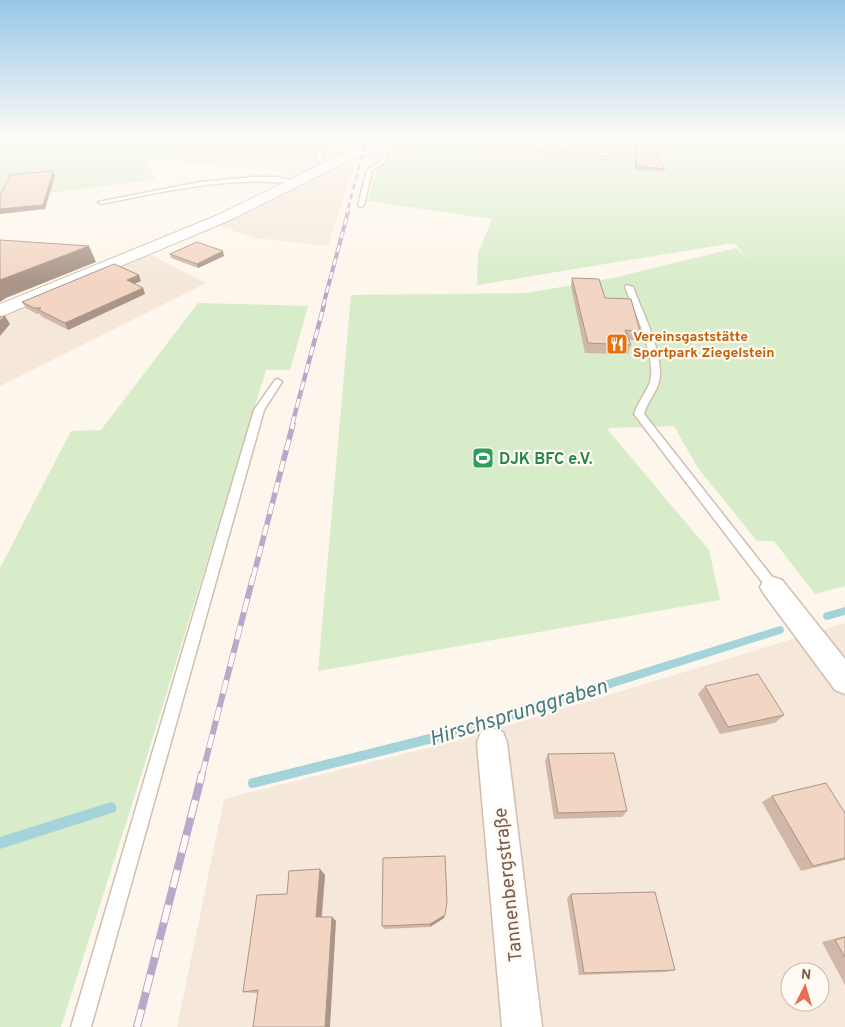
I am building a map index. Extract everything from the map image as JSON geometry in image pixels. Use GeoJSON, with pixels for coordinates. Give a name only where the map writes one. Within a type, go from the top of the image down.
{"type":"FeatureCollection","features":[{"type":"Feature","properties":{"kind":"street"},"geometry":{"type":"LineString","coordinates":[[0,311],[223,218],[286,188]]}},
{"type":"Feature","properties":{"kind":"street"},"geometry":{"type":"LineString","coordinates":[[773,587],[845,681]]}},
{"type":"Feature","properties":{"kind":"street","name":"Tannenbergstraße"},"geometry":{"type":"LineString","coordinates":[[492,743],[522,1027]]}},
{"type":"Feature","properties":{"kind":"lane"},"geometry":{"type":"LineString","coordinates":[[102,202],[173,188]]}},
{"type":"Feature","properties":{"kind":"lane"},"geometry":{"type":"LineString","coordinates":[[361,205],[365,188]]}},
{"type":"Feature","properties":{"kind":"lane"},"geometry":{"type":"LineString","coordinates":[[629,287],[655,362],[656,380],[642,403],[639,414],[773,587]]}},
{"type":"Feature","properties":{"kind":"lane"},"geometry":{"type":"LineString","coordinates":[[81,1027],[259,410],[278,382]]}},
{"type":"Feature","properties":{"kind":"shaded area"},"geometry":{"type":"Polygon","coordinates":[[[274,188],[347,188],[328,246],[256,238],[205,221],[274,188]]]}},
{"type":"Feature","properties":{"kind":"shaded area"},"geometry":{"type":"Polygon","coordinates":[[[142,250],[206,283],[0,386],[0,307],[142,250]]]}},
{"type":"Feature","properties":{"kind":"shaded area"},"geometry":{"type":"Polygon","coordinates":[[[845,623],[845,1027],[177,1027],[224,799],[464,739],[845,623]]]}},
{"type":"Feature","properties":{"kind":"green space"},"geometry":{"type":"Polygon","coordinates":[[[0,188],[90,188],[0,200],[0,188]]]}},
{"type":"Feature","properties":{"kind":"green space","name":"DJK BFC e.V."},"geometry":{"type":"Polygon","coordinates":[[[371,188],[845,188],[845,586],[815,594],[774,541],[757,541],[698,468],[674,426],[610,428],[607,429],[709,550],[720,600],[318,671],[351,295],[527,293],[613,278],[736,248],[748,260],[735,244],[727,244],[477,285],[478,253],[492,219],[368,201],[371,188]]]}},
{"type":"Feature","properties":{"kind":"green space"},"geometry":{"type":"Polygon","coordinates":[[[198,303],[308,306],[290,370],[266,370],[141,776],[61,1027],[0,1027],[0,568],[71,431],[101,430],[198,303]]]}},
{"type":"Feature","properties":{"kind":"building"},"geometry":{"type":"Polygon","coordinates":[[[4,188],[48,188],[43,205],[0,209],[0,196],[4,188]]]}},
{"type":"Feature","properties":{"kind":"building"},"geometry":{"type":"Polygon","coordinates":[[[0,240],[89,246],[0,280],[0,240]]]}},
{"type":"Feature","properties":{"kind":"building"},"geometry":{"type":"Polygon","coordinates":[[[197,242],[223,251],[197,264],[170,254],[197,242]]]}},
{"type":"Feature","properties":{"kind":"building"},"geometry":{"type":"Polygon","coordinates":[[[114,264],[139,275],[127,280],[143,288],[65,323],[37,309],[41,308],[34,308],[22,302],[114,264]]]}},
{"type":"Feature","properties":{"kind":"building"},"geometry":{"type":"Polygon","coordinates":[[[572,278],[599,279],[605,298],[631,299],[640,331],[625,330],[631,345],[588,343],[572,278]]]}},
{"type":"Feature","properties":{"kind":"building"},"geometry":{"type":"Polygon","coordinates":[[[758,674],[784,715],[728,727],[705,686],[758,674]]]}},
{"type":"Feature","properties":{"kind":"building"},"geometry":{"type":"Polygon","coordinates":[[[614,753],[627,811],[558,813],[548,754],[614,753]]]}},
{"type":"Feature","properties":{"kind":"building"},"geometry":{"type":"Polygon","coordinates":[[[826,783],[845,813],[845,858],[813,866],[772,796],[826,783]]]}},
{"type":"Feature","properties":{"kind":"building"},"geometry":{"type":"Polygon","coordinates":[[[445,856],[447,902],[445,915],[430,924],[382,926],[383,858],[445,856]]]}},
{"type":"Feature","properties":{"kind":"building"},"geometry":{"type":"Polygon","coordinates":[[[320,869],[316,917],[332,917],[325,1027],[253,1027],[258,990],[243,992],[257,895],[287,894],[289,871],[320,869]]]}},
{"type":"Feature","properties":{"kind":"building"},"geometry":{"type":"Polygon","coordinates":[[[655,892],[675,970],[584,973],[571,894],[655,892]]]}},
{"type":"Feature","properties":{"kind":"building"},"geometry":{"type":"Polygon","coordinates":[[[845,937],[845,957],[835,940],[845,937]]]}},
{"type":"Feature","properties":{"kind":"waterway","name":"Hirschsprunggraben"},"geometry":{"type":"LineString","coordinates":[[827,616],[845,611]]}},
{"type":"Feature","properties":{"kind":"waterway","name":"Hirschsprunggraben"},"geometry":{"type":"LineString","coordinates":[[253,783],[457,732],[780,630]]}},
{"type":"Feature","properties":{"kind":"waterway","name":"Hirschsprunggraben"},"geometry":{"type":"LineString","coordinates":[[0,843],[111,808]]}},
{"type":"Feature","properties":{"kind":"railway"},"geometry":{"type":"LineString","coordinates":[[347,213],[354,188]]}},
{"type":"Feature","properties":{"kind":"railway"},"geometry":{"type":"LineString","coordinates":[[323,306],[348,212]]}},
{"type":"Feature","properties":{"kind":"railway"},"geometry":{"type":"LineString","coordinates":[[292,425],[324,305]]}},
{"type":"Feature","properties":{"kind":"railway"},"geometry":{"type":"LineString","coordinates":[[253,578],[293,424]]}},
{"type":"Feature","properties":{"kind":"railway"},"geometry":{"type":"LineString","coordinates":[[202,775],[253,577]]}},
{"type":"Feature","properties":{"kind":"railway"},"geometry":{"type":"LineString","coordinates":[[137,1027],[202,774]]}},
{"type":"Feature","properties":{"kind":"place","name":"Vereinsgaststätte Sportpark Ziegelstein"},"geometry":{"type":"Point","coordinates":[617,344]}},
{"type":"Feature","properties":{"kind":"place","name":"DJK BFC e.V."},"geometry":{"type":"Point","coordinates":[483,458]}}]}
